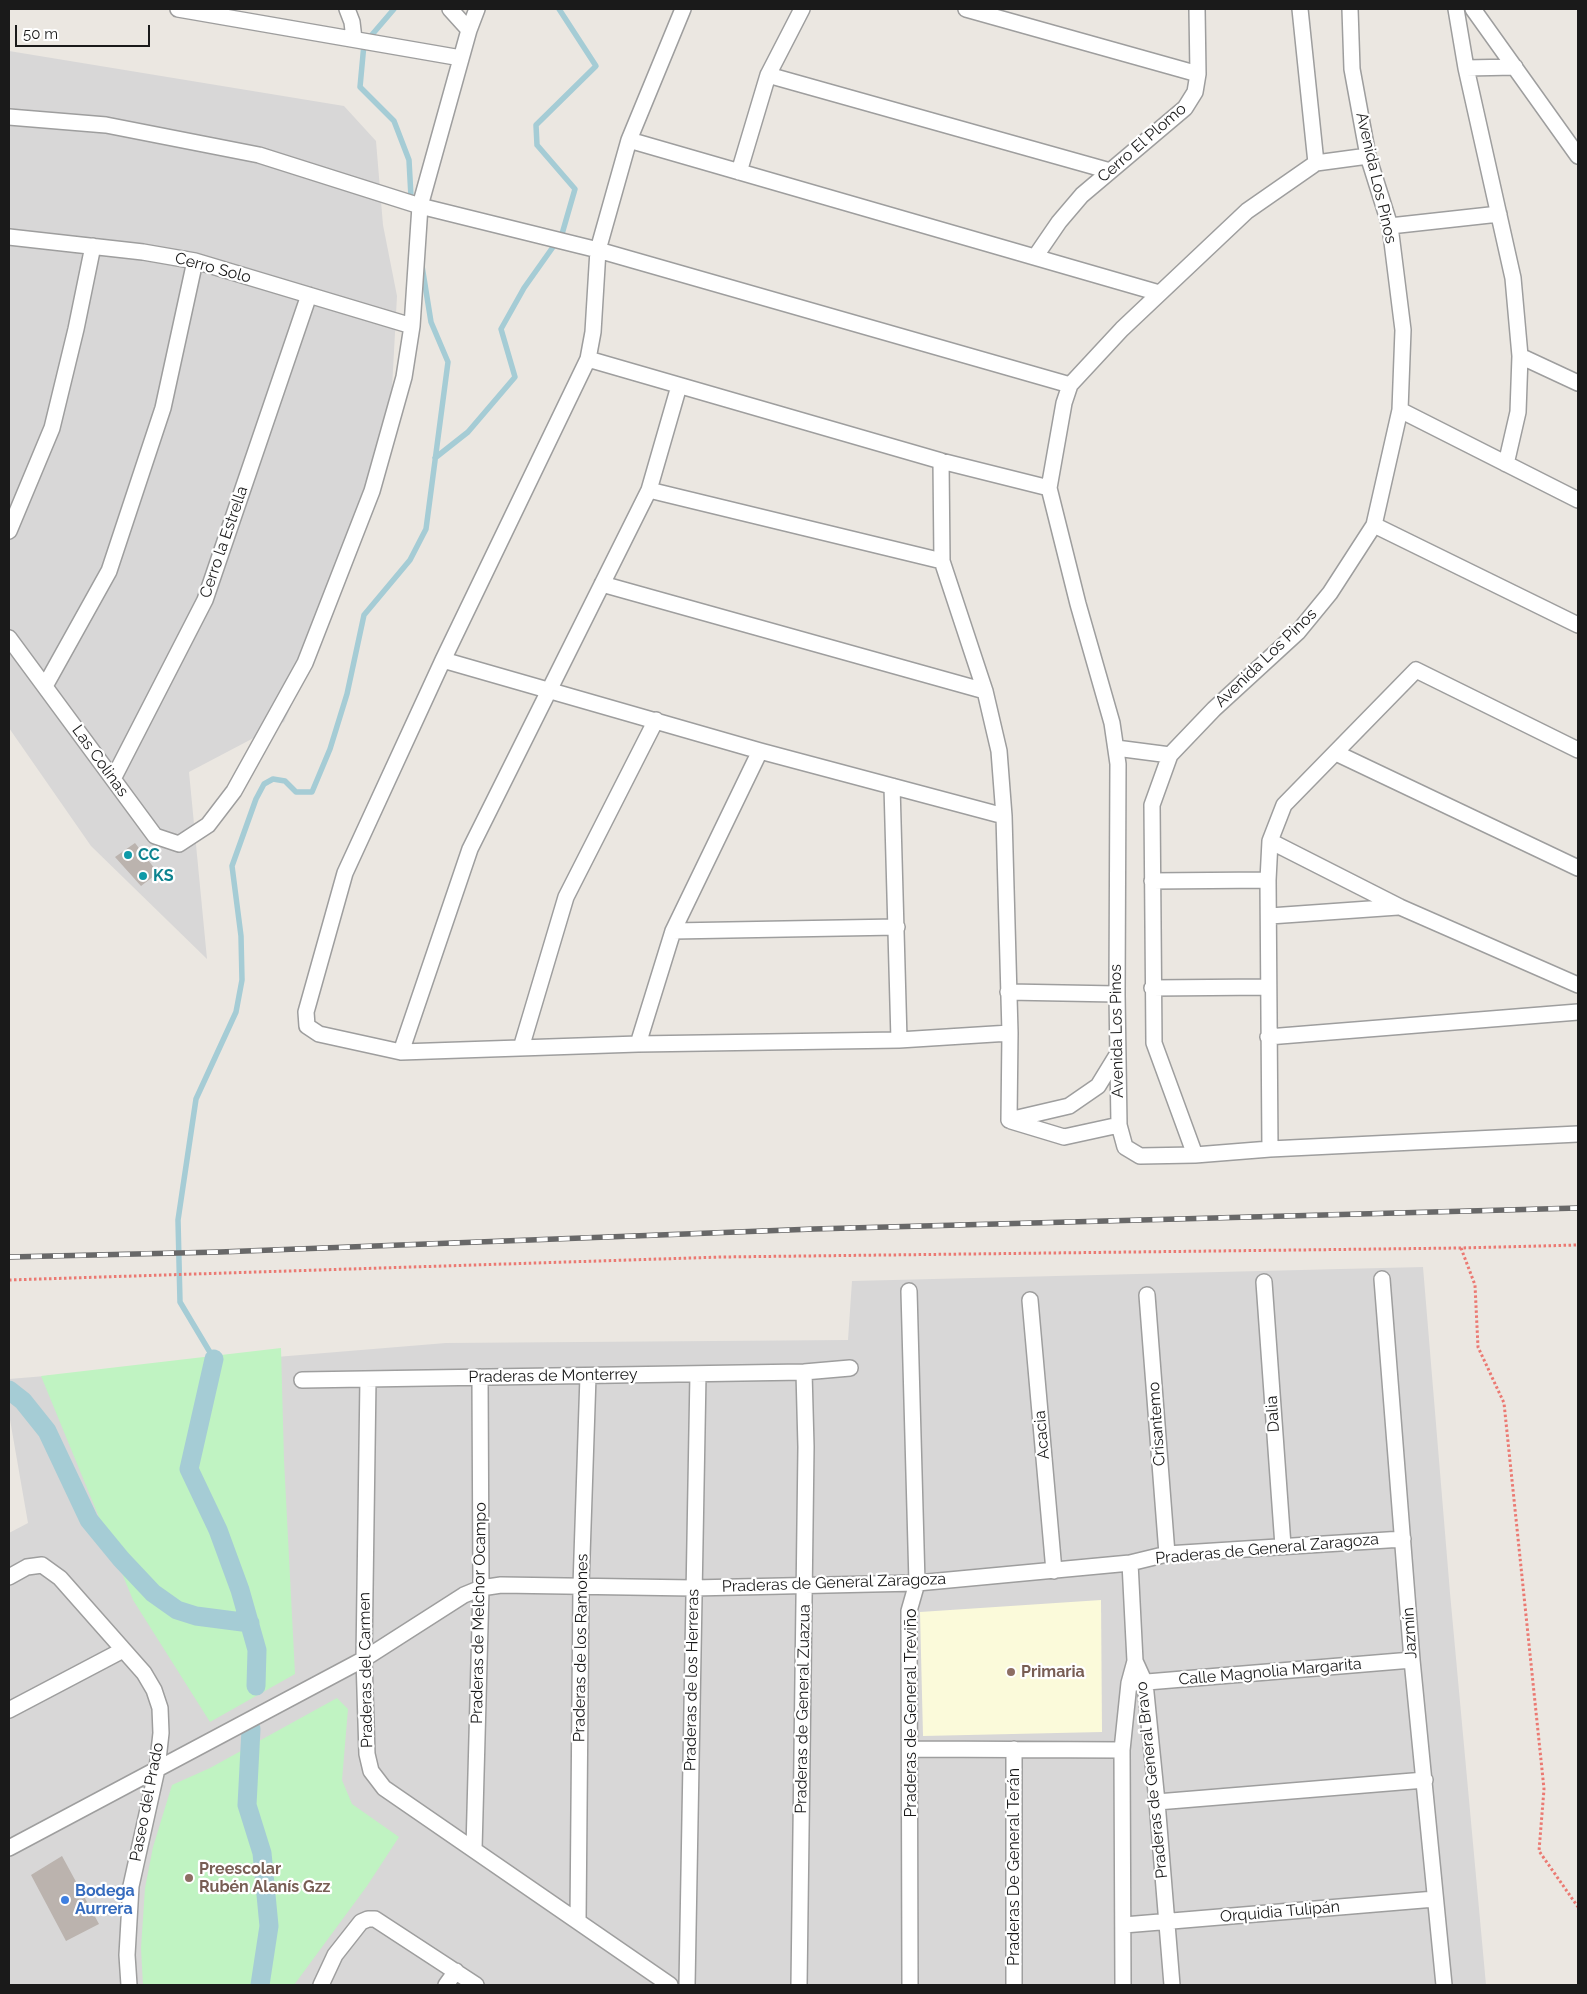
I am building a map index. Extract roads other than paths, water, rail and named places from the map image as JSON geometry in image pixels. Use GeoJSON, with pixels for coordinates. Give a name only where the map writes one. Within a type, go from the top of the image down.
{"type":"FeatureCollection","features":[{"type":"Feature","properties":{"kind":"street"},"geometry":{"type":"LineString","coordinates":[[180,9],[461,58]]}},
{"type":"Feature","properties":{"kind":"street"},"geometry":{"type":"LineString","coordinates":[[347,9],[352,22],[354,39]]}},
{"type":"Feature","properties":{"kind":"street"},"geometry":{"type":"LineString","coordinates":[[450,9],[469,30]]}},
{"type":"Feature","properties":{"kind":"street"},"geometry":{"type":"LineString","coordinates":[[412,326],[420,206],[469,30],[478,9]]}},
{"type":"Feature","properties":{"kind":"street"},"geometry":{"type":"LineString","coordinates":[[683,9],[629,140],[598,250],[593,332],[588,359],[444,660],[345,873],[306,1012],[307,1026],[319,1034],[401,1052],[638,1044],[899,1040],[1010,1033]]}},
{"type":"Feature","properties":{"kind":"street"},"geometry":{"type":"LineString","coordinates":[[739,172],[768,75],[802,9]]}},
{"type":"Feature","properties":{"kind":"street"},"geometry":{"type":"LineString","coordinates":[[966,9],[1198,74]]}},
{"type":"Feature","properties":{"kind":"street","name":"Cerro El Plomo"},"geometry":{"type":"LineString","coordinates":[[1035,257],[1059,222],[1082,195],[1185,108],[1195,92],[1198,74],[1196,9]]}},
{"type":"Feature","properties":{"kind":"street"},"geometry":{"type":"LineString","coordinates":[[1300,9],[1316,163],[1368,156]]}},
{"type":"Feature","properties":{"kind":"street","name":"Avenida Los Pinos"},"geometry":{"type":"LineString","coordinates":[[1195,1155],[1154,1043],[1152,988],[1152,805],[1170,755],[1214,709],[1298,632],[1330,593],[1374,525],[1400,410],[1403,330],[1390,226],[1368,156],[1352,69],[1350,9]]}},
{"type":"Feature","properties":{"kind":"street"},"geometry":{"type":"LineString","coordinates":[[1456,9],[1466,68],[1513,278],[1520,356],[1518,412],[1506,464]]}},
{"type":"Feature","properties":{"kind":"street"},"geometry":{"type":"LineString","coordinates":[[1473,9],[1578,156]]}},
{"type":"Feature","properties":{"kind":"street"},"geometry":{"type":"LineString","coordinates":[[1466,68],[1515,67]]}},
{"type":"Feature","properties":{"kind":"street"},"geometry":{"type":"LineString","coordinates":[[768,75],[1110,171]]}},
{"type":"Feature","properties":{"kind":"street"},"geometry":{"type":"LineString","coordinates":[[9,117],[106,125],[258,155],[420,206],[598,250],[1070,385]]}},
{"type":"Feature","properties":{"kind":"street"},"geometry":{"type":"LineString","coordinates":[[629,140],[1159,293]]}},
{"type":"Feature","properties":{"kind":"street","name":"Avenida Los Pinos"},"geometry":{"type":"LineString","coordinates":[[1316,163],[1247,211],[1159,293],[1122,329],[1070,385],[1064,403],[1049,488],[1078,604],[1112,723],[1118,764],[1117,994],[1119,1125],[1125,1147],[1140,1156],[1195,1155],[1270,1149],[1578,1134]]}},
{"type":"Feature","properties":{"kind":"street"},"geometry":{"type":"LineString","coordinates":[[1390,226],[1499,214]]}},
{"type":"Feature","properties":{"kind":"street","name":"Cerro Solo"},"geometry":{"type":"LineString","coordinates":[[9,236],[195,261],[412,326]]}},
{"type":"Feature","properties":{"kind":"street"},"geometry":{"type":"LineString","coordinates":[[9,531],[52,428],[76,329],[92,246]]}},
{"type":"Feature","properties":{"kind":"street"},"geometry":{"type":"LineString","coordinates":[[45,686],[109,571],[163,408],[195,261]]}},
{"type":"Feature","properties":{"kind":"street","name":"Cerro la Estrella"},"geometry":{"type":"LineString","coordinates":[[114,779],[205,600],[309,295]]}},
{"type":"Feature","properties":{"kind":"street","name":"Las Colinas"},"geometry":{"type":"LineString","coordinates":[[9,638],[156,836],[179,844],[208,825],[234,791],[305,664],[372,490],[404,377],[412,326]]}},
{"type":"Feature","properties":{"kind":"street"},"geometry":{"type":"LineString","coordinates":[[1520,356],[1578,383]]}},
{"type":"Feature","properties":{"kind":"street"},"geometry":{"type":"LineString","coordinates":[[588,359],[941,461],[1049,488]]}},
{"type":"Feature","properties":{"kind":"street"},"geometry":{"type":"LineString","coordinates":[[401,1052],[470,849],[649,490],[679,386]]}},
{"type":"Feature","properties":{"kind":"street"},"geometry":{"type":"LineString","coordinates":[[1400,410],[1578,500]]}},
{"type":"Feature","properties":{"kind":"street"},"geometry":{"type":"LineString","coordinates":[[941,461],[942,560],[985,691],[999,751],[1004,816],[1010,1033],[1009,1120]]}},
{"type":"Feature","properties":{"kind":"street"},"geometry":{"type":"LineString","coordinates":[[649,490],[942,560]]}},
{"type":"Feature","properties":{"kind":"street"},"geometry":{"type":"LineString","coordinates":[[1374,525],[1578,625]]}},
{"type":"Feature","properties":{"kind":"street"},"geometry":{"type":"LineString","coordinates":[[602,584],[985,691]]}},
{"type":"Feature","properties":{"kind":"street"},"geometry":{"type":"LineString","coordinates":[[444,660],[760,751],[1004,816]]}},
{"type":"Feature","properties":{"kind":"street"},"geometry":{"type":"LineString","coordinates":[[1270,1149],[1268,987],[1270,916],[1268,880],[1270,841],[1284,805],[1416,670],[1578,750]]}},
{"type":"Feature","properties":{"kind":"street"},"geometry":{"type":"LineString","coordinates":[[521,1048],[566,897],[656,720]]}},
{"type":"Feature","properties":{"kind":"street"},"geometry":{"type":"LineString","coordinates":[[1116,748],[1170,755]]}},
{"type":"Feature","properties":{"kind":"street"},"geometry":{"type":"LineString","coordinates":[[638,1044],[673,931],[760,751]]}},
{"type":"Feature","properties":{"kind":"street"},"geometry":{"type":"LineString","coordinates":[[1336,753],[1578,868]]}},
{"type":"Feature","properties":{"kind":"street"},"geometry":{"type":"LineString","coordinates":[[892,786],[899,1040]]}},
{"type":"Feature","properties":{"kind":"street"},"geometry":{"type":"LineString","coordinates":[[1270,841],[1400,907],[1578,985]]}},
{"type":"Feature","properties":{"kind":"street"},"geometry":{"type":"LineString","coordinates":[[1152,881],[1268,880]]}},
{"type":"Feature","properties":{"kind":"street"},"geometry":{"type":"LineString","coordinates":[[1270,916],[1400,907]]}},
{"type":"Feature","properties":{"kind":"street"},"geometry":{"type":"LineString","coordinates":[[673,931],[897,927]]}},
{"type":"Feature","properties":{"kind":"street"},"geometry":{"type":"LineString","coordinates":[[1152,988],[1268,987]]}},
{"type":"Feature","properties":{"kind":"street"},"geometry":{"type":"LineString","coordinates":[[1008,992],[1117,994]]}},
{"type":"Feature","properties":{"kind":"street"},"geometry":{"type":"LineString","coordinates":[[1268,1037],[1578,1012]]}},
{"type":"Feature","properties":{"kind":"street"},"geometry":{"type":"LineString","coordinates":[[1009,1120],[1069,1106],[1098,1086],[1118,1054]]}},
{"type":"Feature","properties":{"kind":"street"},"geometry":{"type":"LineString","coordinates":[[1009,1120],[1064,1137],[1119,1125]]}},
{"type":"Feature","properties":{"kind":"street","name":"Jazmín"},"geometry":{"type":"LineString","coordinates":[[1382,1279],[1412,1660],[1444,1985]]}},
{"type":"Feature","properties":{"kind":"street","name":"Dalia"},"geometry":{"type":"LineString","coordinates":[[1264,1282],[1283,1546]]}},
{"type":"Feature","properties":{"kind":"street","name":"Praderas de General Treviño"},"geometry":{"type":"LineString","coordinates":[[910,1291],[916,1583],[909,1611],[910,1985]]}},
{"type":"Feature","properties":{"kind":"street","name":"Crisantemo"},"geometry":{"type":"LineString","coordinates":[[1147,1295],[1167,1554]]}},
{"type":"Feature","properties":{"kind":"street","name":"Acacia"},"geometry":{"type":"LineString","coordinates":[[1030,1300],[1054,1571]]}},
{"type":"Feature","properties":{"kind":"street","name":"Praderas de Monterrey"},"geometry":{"type":"LineString","coordinates":[[302,1380],[804,1372],[850,1368]]}},
{"type":"Feature","properties":{"kind":"street","name":"Praderas de General Zuazua"},"geometry":{"type":"LineString","coordinates":[[799,1985],[806,1447],[804,1372]]}},
{"type":"Feature","properties":{"kind":"street","name":"Praderas de los Herreras"},"geometry":{"type":"LineString","coordinates":[[687,1985],[698,1374]]}},
{"type":"Feature","properties":{"kind":"street","name":"Praderas de los Ramones"},"geometry":{"type":"LineString","coordinates":[[578,1921],[581,1586],[588,1376]]}},
{"type":"Feature","properties":{"kind":"street","name":"Praderas de Melchor Ocampo"},"geometry":{"type":"LineString","coordinates":[[474,1849],[481,1588],[480,1377]]}},
{"type":"Feature","properties":{"kind":"street","name":"Praderas del Carmen"},"geometry":{"type":"LineString","coordinates":[[368,1379],[364,1658],[366,1754],[371,1770],[384,1788],[670,1985]]}},
{"type":"Feature","properties":{"kind":"street","name":"Praderas de General Zaragoza"},"geometry":{"type":"LineString","coordinates":[[157,1769],[232,1727],[294,1697],[364,1658],[464,1595],[481,1588],[501,1585],[693,1588],[916,1583],[1130,1563],[1167,1554],[1403,1539]]}},
{"type":"Feature","properties":{"kind":"street"},"geometry":{"type":"LineString","coordinates":[[1130,1563],[1135,1661]]}},
{"type":"Feature","properties":{"kind":"street","name":"Paseo del Prado"},"geometry":{"type":"LineString","coordinates":[[9,1577],[36,1565],[49,1568],[144,1673],[154,1690],[160,1708],[161,1733],[157,1769],[131,1886],[127,1955],[129,1985]]}},
{"type":"Feature","properties":{"kind":"street"},"geometry":{"type":"LineString","coordinates":[[9,1710],[124,1650]]}},
{"type":"Feature","properties":{"kind":"street","name":"Calle Magnolia Margarita"},"geometry":{"type":"LineString","coordinates":[[1129,1683],[1412,1660]]}},
{"type":"Feature","properties":{"kind":"street","name":"Praderas de General Bravo"},"geometry":{"type":"LineString","coordinates":[[1135,1661],[1145,1683],[1172,1985]]}},
{"type":"Feature","properties":{"kind":"street","name":"Praderas de General Bravo"},"geometry":{"type":"LineString","coordinates":[[1123,1985],[1122,1750],[1129,1683],[1135,1661]]}},
{"type":"Feature","properties":{"kind":"street","name":"Praderas De General Terán"},"geometry":{"type":"LineString","coordinates":[[1014,1749],[1014,1985]]}},
{"type":"Feature","properties":{"kind":"street"},"geometry":{"type":"LineString","coordinates":[[910,1750],[1122,1750]]}},
{"type":"Feature","properties":{"kind":"street"},"geometry":{"type":"LineString","coordinates":[[9,1848],[157,1769]]}},
{"type":"Feature","properties":{"kind":"street"},"geometry":{"type":"LineString","coordinates":[[1157,1802],[1425,1780]]}},
{"type":"Feature","properties":{"kind":"street","name":"Orquidia Tulipán"},"geometry":{"type":"LineString","coordinates":[[1124,1925],[1435,1899]]}},
{"type":"Feature","properties":{"kind":"street"},"geometry":{"type":"LineString","coordinates":[[321,1985],[334,1955],[361,1922],[376,1919],[476,1985]]}},
{"type":"Feature","properties":{"kind":"street"},"geometry":{"type":"LineString","coordinates":[[446,1985],[456,1971]]}},
{"type":"Feature","properties":{"kind":"waterway"},"geometry":{"type":"LineString","coordinates":[[394,9],[364,44],[360,87],[394,121],[409,160],[411,197]]}},
{"type":"Feature","properties":{"kind":"waterway"},"geometry":{"type":"LineString","coordinates":[[559,9],[596,66],[536,125],[537,145],[575,189],[562,234]]}},
{"type":"Feature","properties":{"kind":"waterway"},"geometry":{"type":"LineString","coordinates":[[435,458],[468,432],[515,377],[501,329],[524,288],[553,247]]}},
{"type":"Feature","properties":{"kind":"waterway"},"geometry":{"type":"LineString","coordinates":[[214,1359],[180,1302],[178,1220],[196,1099],[236,1012],[242,980],[241,936],[232,866],[256,799],[264,784],[273,779],[285,781],[296,792],[312,792],[330,749],[347,694],[364,615],[410,560],[426,529],[448,362],[431,322],[422,266]]}},
{"type":"Feature","properties":{"kind":"waterway"},"geometry":{"type":"LineString","coordinates":[[214,1359],[189,1469],[218,1530],[240,1590],[257,1650],[256,1686]]}},
{"type":"Feature","properties":{"kind":"waterway"},"geometry":{"type":"LineString","coordinates":[[9,1390],[23,1401],[47,1431],[89,1520],[121,1559],[153,1593],[177,1610],[196,1616],[250,1623]]}},
{"type":"Feature","properties":{"kind":"waterway"},"geometry":{"type":"LineString","coordinates":[[251,1729],[247,1805],[262,1853],[269,1926],[260,1985]]}},
{"type":"Feature","properties":{"kind":"railway"},"geometry":{"type":"LineString","coordinates":[[9,1257],[220,1252],[814,1229],[1578,1208]]}},
{"type":"Feature","properties":{"kind":"place","name":"CC"},"geometry":{"type":"Point","coordinates":[128,855]}},
{"type":"Feature","properties":{"kind":"place","name":"KS"},"geometry":{"type":"Point","coordinates":[143,876]}},
{"type":"Feature","properties":{"kind":"place","name":"Primaria"},"geometry":{"type":"Point","coordinates":[1011,1672]}},
{"type":"Feature","properties":{"kind":"place","name":"Preescolar Rubén Alanís Gzz"},"geometry":{"type":"Point","coordinates":[189,1878]}},
{"type":"Feature","properties":{"kind":"place","name":"Bodega Aurrera"},"geometry":{"type":"Point","coordinates":[65,1900]}}]}
